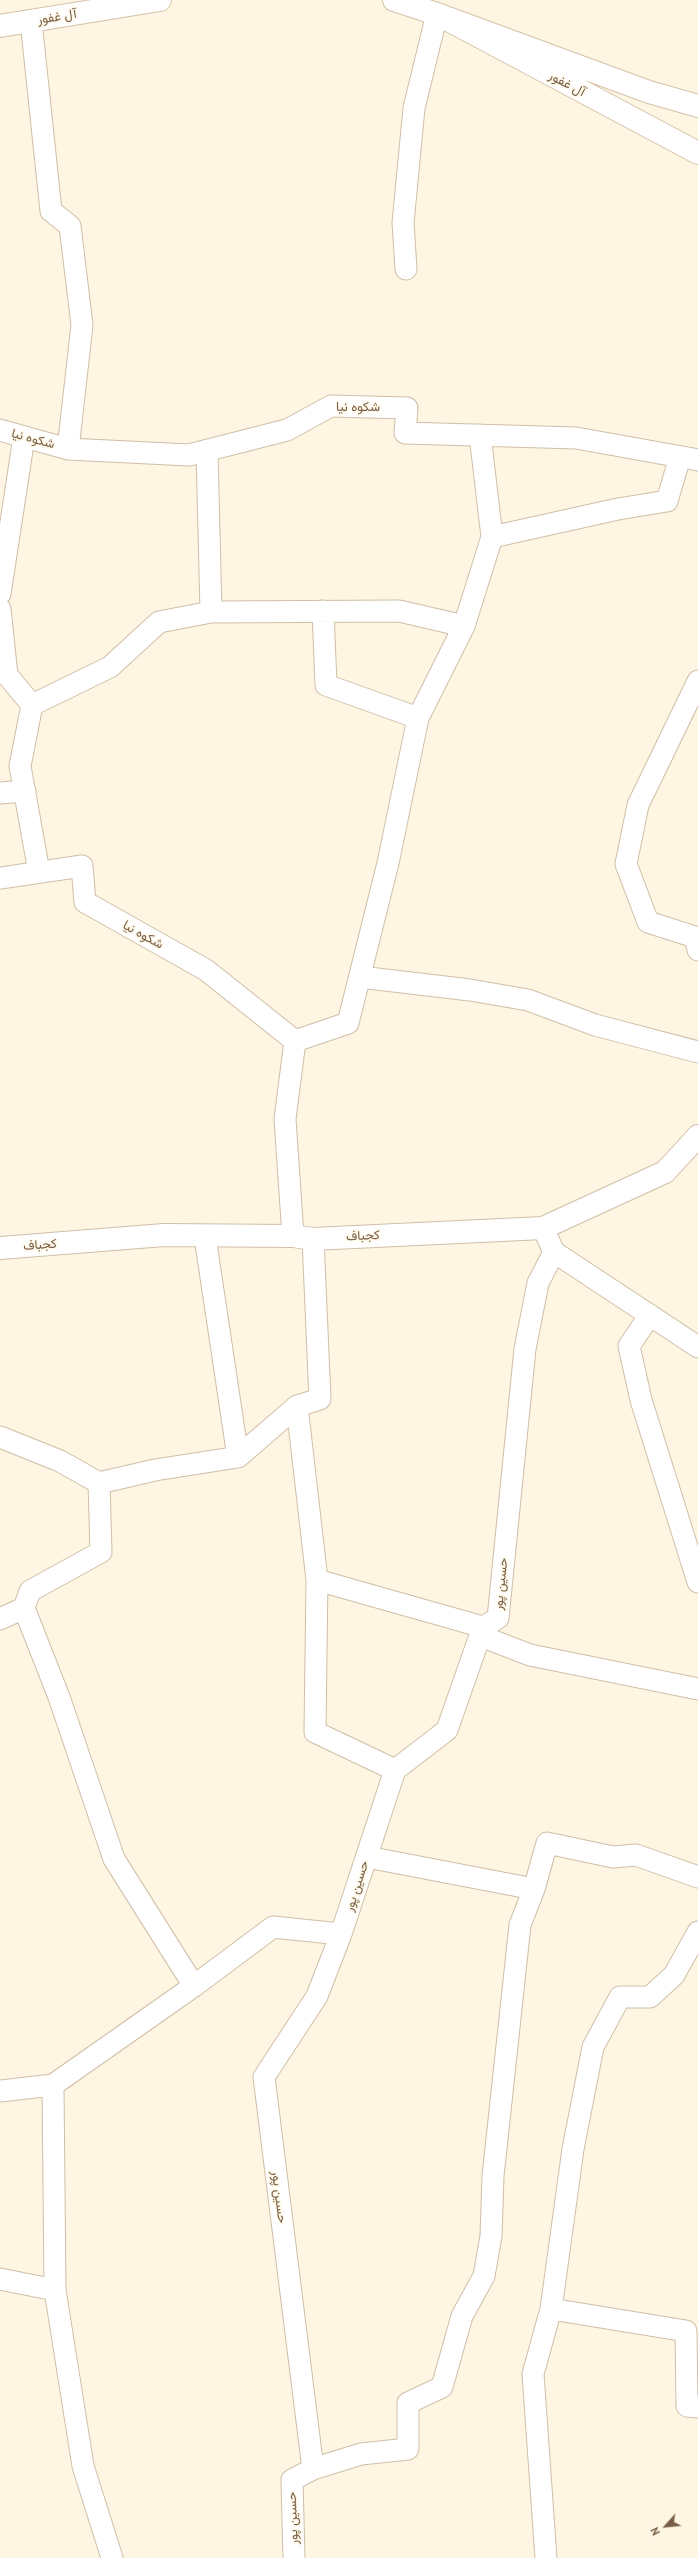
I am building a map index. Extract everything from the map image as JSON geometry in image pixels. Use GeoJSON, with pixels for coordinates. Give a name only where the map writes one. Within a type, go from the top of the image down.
{"type":"FeatureCollection","features":[{"type":"Feature","properties":{"kind":"street","name":"آل غفور"},"geometry":{"type":"LineString","coordinates":[[0,26],[160,0]]}},
{"type":"Feature","properties":{"kind":"street","name":"آل غفور"},"geometry":{"type":"LineString","coordinates":[[394,0],[437,14],[649,92],[698,106]]}},
{"type":"Feature","properties":{"kind":"street","name":"آل غفور"},"geometry":{"type":"LineString","coordinates":[[437,14],[698,153]]}},
{"type":"Feature","properties":{"kind":"street","name":"کجباف"},"geometry":{"type":"LineString","coordinates":[[0,1248],[164,1235],[205,1237],[303,1237],[543,1228],[665,1172],[698,1136]]}},
{"type":"Feature","properties":{"kind":"lane"},"geometry":{"type":"LineString","coordinates":[[406,269],[403,223],[414,108],[437,14]]}},
{"type":"Feature","properties":{"kind":"lane"},"geometry":{"type":"LineString","coordinates":[[31,21],[51,211],[70,226],[82,325],[68,449]]}},
{"type":"Feature","properties":{"kind":"lane","name":"شکوه نیا"},"geometry":{"type":"LineString","coordinates":[[0,430],[68,449],[189,455],[287,430],[331,406],[407,408],[405,434],[576,438],[689,459]]}},
{"type":"Feature","properties":{"kind":"lane"},"geometry":{"type":"LineString","coordinates":[[0,1437],[60,1461],[99,1483],[155,1470],[238,1456],[297,1406],[320,1399],[303,1237],[285,1119],[295,1041],[348,1023],[388,863],[418,718],[464,626],[492,537],[480,435]]}},
{"type":"Feature","properties":{"kind":"lane"},"geometry":{"type":"LineString","coordinates":[[0,594],[24,437]]}},
{"type":"Feature","properties":{"kind":"lane"},"geometry":{"type":"LineString","coordinates":[[207,451],[211,612]]}},
{"type":"Feature","properties":{"kind":"lane"},"geometry":{"type":"LineString","coordinates":[[492,537],[618,509],[668,501],[689,459]]}},
{"type":"Feature","properties":{"kind":"lane"},"geometry":{"type":"LineString","coordinates":[[323,611],[326,685],[418,718]]}},
{"type":"Feature","properties":{"kind":"lane"},"geometry":{"type":"LineString","coordinates":[[32,705],[110,667],[159,622],[211,612],[400,611],[464,626]]}},
{"type":"Feature","properties":{"kind":"lane"},"geometry":{"type":"LineString","coordinates":[[0,617],[7,675],[32,705]]}},
{"type":"Feature","properties":{"kind":"lane"},"geometry":{"type":"LineString","coordinates":[[698,681],[638,806],[626,864],[648,922],[695,937],[698,950]]}},
{"type":"Feature","properties":{"kind":"lane"},"geometry":{"type":"LineString","coordinates":[[32,705],[20,766],[39,872]]}},
{"type":"Feature","properties":{"kind":"lane"},"geometry":{"type":"LineString","coordinates":[[0,793],[25,791]]}},
{"type":"Feature","properties":{"kind":"lane","name":"شکوه نیا"},"geometry":{"type":"LineString","coordinates":[[0,878],[82,866],[85,902],[206,970],[295,1041]]}},
{"type":"Feature","properties":{"kind":"lane"},"geometry":{"type":"LineString","coordinates":[[360,977],[470,990],[528,1000],[595,1025],[698,1052]]}},
{"type":"Feature","properties":{"kind":"lane"},"geometry":{"type":"LineString","coordinates":[[543,1228],[554,1252],[698,1347]]}},
{"type":"Feature","properties":{"kind":"lane"},"geometry":{"type":"LineString","coordinates":[[205,1237],[238,1456]]}},
{"type":"Feature","properties":{"kind":"lane","name":"حسین پور"},"geometry":{"type":"LineString","coordinates":[[294,2558],[292,2480],[314,2469],[264,2077],[317,1996],[341,1934],[395,1770],[447,1730],[483,1626],[498,1618],[526,1349],[538,1283],[554,1252]]}},
{"type":"Feature","properties":{"kind":"lane"},"geometry":{"type":"LineString","coordinates":[[650,1315],[629,1346],[641,1400],[698,1582]]}},
{"type":"Feature","properties":{"kind":"lane"},"geometry":{"type":"LineString","coordinates":[[297,1406],[317,1580],[315,1732],[395,1770]]}},
{"type":"Feature","properties":{"kind":"lane"},"geometry":{"type":"LineString","coordinates":[[99,1483],[100,1552],[30,1591],[24,1608],[59,1697],[114,1859],[194,1986]]}},
{"type":"Feature","properties":{"kind":"lane"},"geometry":{"type":"LineString","coordinates":[[317,1580],[483,1626],[491,1640],[530,1655],[698,1689]]}},
{"type":"Feature","properties":{"kind":"lane"},"geometry":{"type":"LineString","coordinates":[[0,1619],[24,1608]]}},
{"type":"Feature","properties":{"kind":"lane"},"geometry":{"type":"LineString","coordinates":[[314,2469],[362,2454],[408,2449],[408,2403],[442,2387],[462,2316],[484,2276],[492,2236],[493,2176],[520,1925],[534,1889],[547,1843],[613,1857],[636,1855],[698,1877]]}},
{"type":"Feature","properties":{"kind":"lane"},"geometry":{"type":"LineString","coordinates":[[367,1857],[534,1889]]}},
{"type":"Feature","properties":{"kind":"lane"},"geometry":{"type":"LineString","coordinates":[[0,2092],[53,2085],[194,1986],[273,1927],[341,1934]]}},
{"type":"Feature","properties":{"kind":"lane"},"geometry":{"type":"LineString","coordinates":[[546,2558],[533,2374],[551,2309],[573,2149],[593,2048],[620,1997],[650,1997],[674,1975],[698,1932]]}},
{"type":"Feature","properties":{"kind":"lane"},"geometry":{"type":"LineString","coordinates":[[53,2085],[55,2290],[83,2466],[112,2558]]}},
{"type":"Feature","properties":{"kind":"lane"},"geometry":{"type":"LineString","coordinates":[[0,2279],[55,2290]]}},
{"type":"Feature","properties":{"kind":"lane"},"geometry":{"type":"LineString","coordinates":[[551,2309],[686,2331],[687,2406],[698,2407]]}}]}
